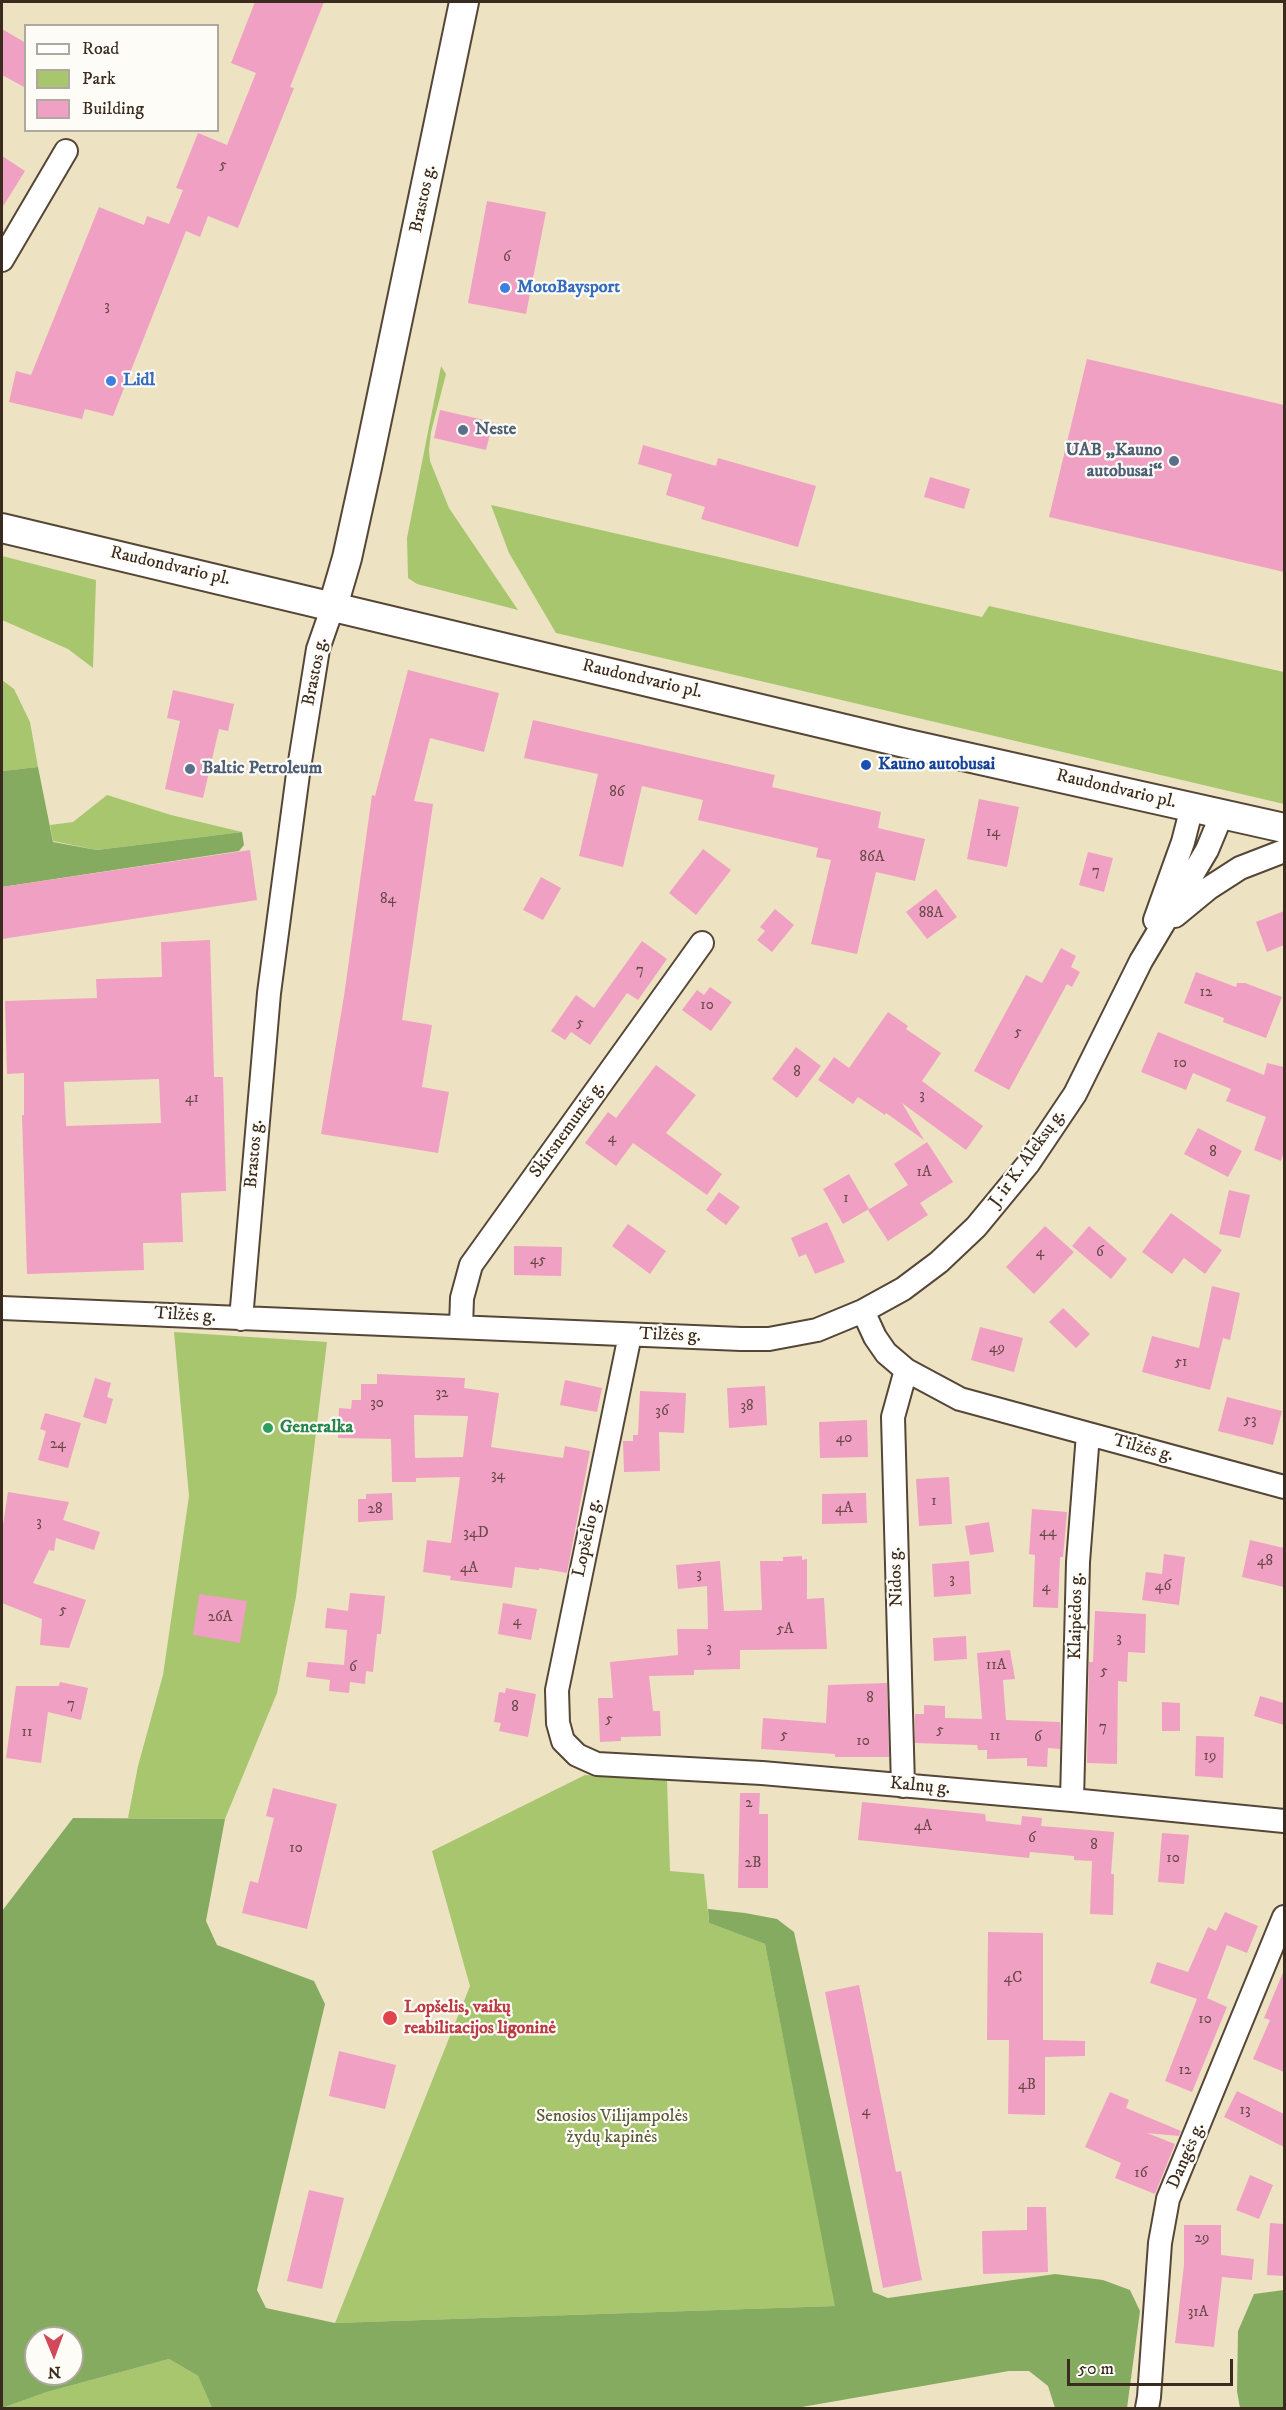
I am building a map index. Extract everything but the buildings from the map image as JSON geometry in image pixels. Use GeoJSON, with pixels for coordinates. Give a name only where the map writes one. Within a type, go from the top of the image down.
{"type":"FeatureCollection","features":[{"type":"Feature","properties":{"kind":"main road","name":"Brastos g."},"geometry":{"type":"LineString","coordinates":[[333,606],[363,488],[464,2]]}},
{"type":"Feature","properties":{"kind":"main road","name":"Raudondvario pl."},"geometry":{"type":"LineString","coordinates":[[2,528],[904,743],[1284,828]]}},
{"type":"Feature","properties":{"kind":"street"},"geometry":{"type":"LineString","coordinates":[[2,260],[66,151]]}},
{"type":"Feature","properties":{"kind":"street","name":"Brastos g."},"geometry":{"type":"LineString","coordinates":[[241,1318],[272,969],[298,774],[318,649],[333,606]]}},
{"type":"Feature","properties":{"kind":"street","name":"J. ir K. Aleksų g."},"geometry":{"type":"LineString","coordinates":[[1141,961],[1183,842],[1192,807]]}},
{"type":"Feature","properties":{"kind":"street","name":"J. ir K. Aleksų g."},"geometry":{"type":"LineString","coordinates":[[863,1311],[903,1289],[939,1262],[976,1227],[1028,1164],[1075,1094],[1141,961],[1208,850],[1222,814]]}},
{"type":"Feature","properties":{"kind":"street","name":"J. ir K. Aleksų g."},"geometry":{"type":"LineString","coordinates":[[1164,924],[1209,888],[1240,868],[1284,852]]}},
{"type":"Feature","properties":{"kind":"street","name":"Skirsnemunės g."},"geometry":{"type":"LineString","coordinates":[[461,1327],[462,1298],[471,1265],[702,943]]}},
{"type":"Feature","properties":{"kind":"street","name":"Tilžės g."},"geometry":{"type":"LineString","coordinates":[[2,1308],[769,1339],[817,1330],[863,1311],[875,1337],[886,1353],[906,1370],[960,1399],[1284,1487]]}},
{"type":"Feature","properties":{"kind":"street","name":"Lopšelio g."},"geometry":{"type":"LineString","coordinates":[[563,1741],[558,1723],[557,1690],[630,1335]]}},
{"type":"Feature","properties":{"kind":"street","name":"Nidos g."},"geometry":{"type":"LineString","coordinates":[[903,1786],[893,1417],[906,1370]]}},
{"type":"Feature","properties":{"kind":"street","name":"Klaipėdos g."},"geometry":{"type":"LineString","coordinates":[[1072,1800],[1078,1562],[1088,1434]]}},
{"type":"Feature","properties":{"kind":"street","name":"Kalnų g."},"geometry":{"type":"LineString","coordinates":[[563,1741],[578,1755],[597,1764],[762,1773],[1284,1821]]}},
{"type":"Feature","properties":{"kind":"street","name":"Dangės g."},"geometry":{"type":"LineString","coordinates":[[1147,2409],[1160,2243],[1168,2199],[1284,1917]]}},
{"type":"Feature","properties":{"kind":"green space"},"geometry":{"type":"Polygon","coordinates":[[[441,366],[446,374],[431,432],[430,461],[449,508],[518,610],[417,584],[408,578],[407,538],[441,366]]]}},
{"type":"Feature","properties":{"kind":"green space"},"geometry":{"type":"Polygon","coordinates":[[[491,505],[982,617],[989,606],[1284,672],[1284,804],[556,633],[509,553],[491,505]]]}},
{"type":"Feature","properties":{"kind":"green space"},"geometry":{"type":"Polygon","coordinates":[[[2,556],[96,580],[93,668],[68,649],[2,620],[2,556]]]}},
{"type":"Feature","properties":{"kind":"green space"},"geometry":{"type":"Polygon","coordinates":[[[2,680],[14,689],[30,722],[38,767],[2,771],[2,680]]]}},
{"type":"Feature","properties":{"kind":"green space"},"geometry":{"type":"Polygon","coordinates":[[[38,767],[53,842],[97,850],[242,832],[244,845],[239,851],[2,887],[2,771],[38,767]]]}},
{"type":"Feature","properties":{"kind":"green space"},"geometry":{"type":"Polygon","coordinates":[[[107,795],[171,815],[242,832],[97,850],[53,841],[50,825],[73,822],[107,795]]]}},
{"type":"Feature","properties":{"kind":"green space"},"geometry":{"type":"Polygon","coordinates":[[[174,1332],[327,1342],[296,1597],[277,1693],[225,1819],[128,1818],[138,1766],[163,1675],[189,1496],[174,1332]]]}},
{"type":"Feature","properties":{"kind":"green space","name":"Senosios Vilijampolės žydų kapinės"},"geometry":{"type":"Polygon","coordinates":[[[585,1775],[667,1780],[670,1871],[704,1874],[709,1923],[765,1944],[836,2306],[335,2323],[470,1986],[432,1851],[585,1775]]]}},
{"type":"Feature","properties":{"kind":"green space"},"geometry":{"type":"Polygon","coordinates":[[[73,1818],[225,1819],[206,1921],[217,1945],[314,1981],[325,2004],[257,2290],[266,2308],[335,2323],[835,2306],[765,1944],[709,1923],[708,1909],[777,1919],[794,1932],[873,2292],[888,2298],[1055,2274],[1103,2280],[1130,2290],[1140,2311],[1127,2408],[1055,2408],[1048,2386],[1029,2371],[1009,2371],[796,2408],[212,2408],[198,2376],[169,2359],[84,2382],[84,2326],[24,2326],[24,2386],[69,2386],[2,2408],[2,1911],[73,1818]]]}},
{"type":"Feature","properties":{"kind":"green space"},"geometry":{"type":"Polygon","coordinates":[[[1284,2290],[1284,2408],[1240,2408],[1237,2391],[1238,2331],[1254,2294],[1284,2290]]]}},
{"type":"Feature","properties":{"kind":"green space"},"geometry":{"type":"Polygon","coordinates":[[[169,2359],[198,2376],[212,2408],[2,2408],[69,2386],[84,2386],[84,2382],[169,2359]]]}},
{"type":"Feature","properties":{"kind":"place","name":"MotoBaysport"},"geometry":{"type":"Point","coordinates":[505,288]}},
{"type":"Feature","properties":{"kind":"place","name":"Lidl"},"geometry":{"type":"Point","coordinates":[111,381]}},
{"type":"Feature","properties":{"kind":"place","name":"Neste"},"geometry":{"type":"Point","coordinates":[463,430]}},
{"type":"Feature","properties":{"kind":"place","name":"UAB „Kauno autobusai“"},"geometry":{"type":"Point","coordinates":[1174,461]}},
{"type":"Feature","properties":{"kind":"place","name":"Kauno autobusai"},"geometry":{"type":"Point","coordinates":[866,765]}},
{"type":"Feature","properties":{"kind":"place","name":"Baltic Petroleum"},"geometry":{"type":"Point","coordinates":[190,769]}},
{"type":"Feature","properties":{"kind":"place","name":"Generalka"},"geometry":{"type":"Point","coordinates":[268,1428]}},
{"type":"Feature","properties":{"kind":"place","name":"Lopšelis, vaikų reabilitacijos ligoninė"},"geometry":{"type":"Point","coordinates":[390,2018]}}]}
